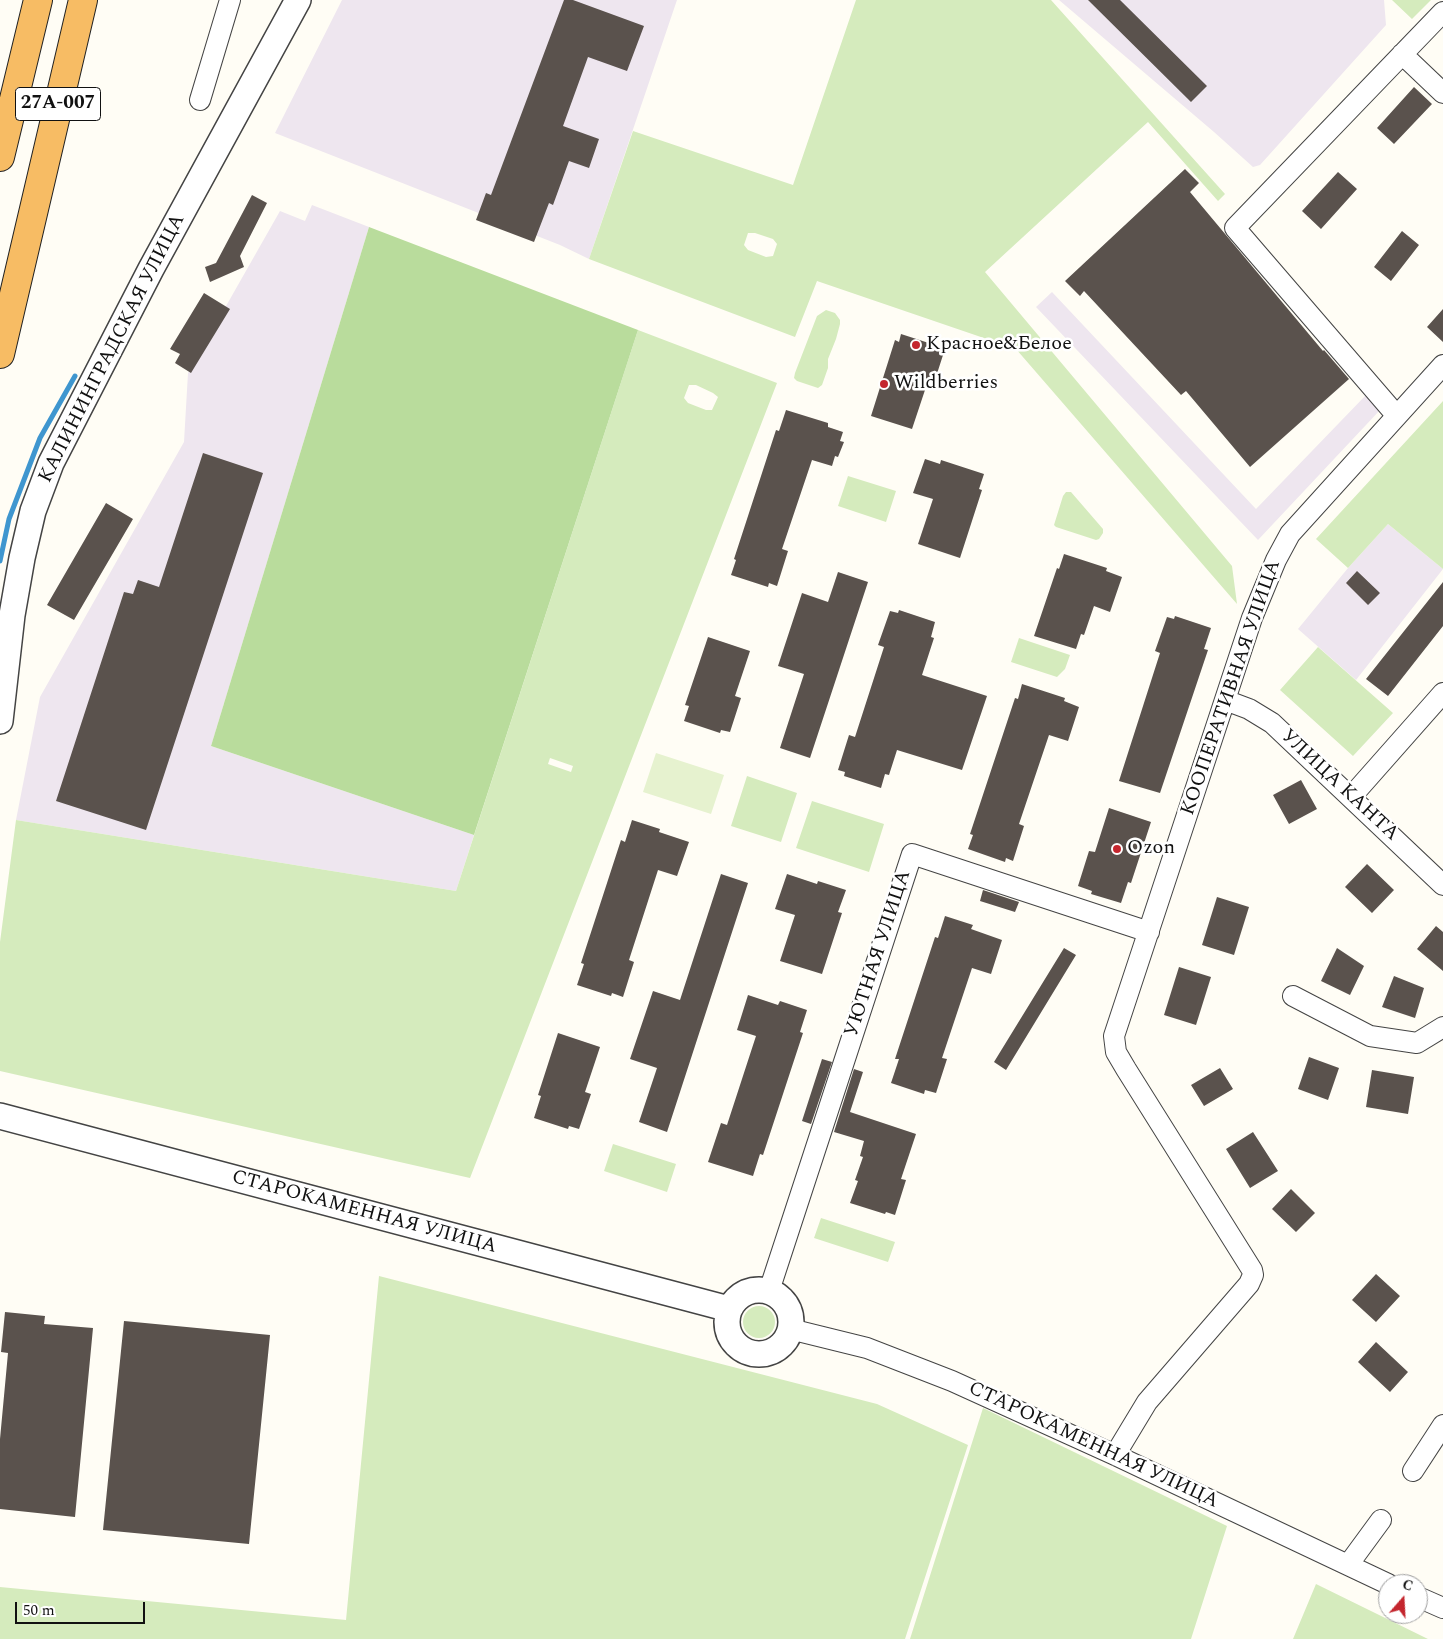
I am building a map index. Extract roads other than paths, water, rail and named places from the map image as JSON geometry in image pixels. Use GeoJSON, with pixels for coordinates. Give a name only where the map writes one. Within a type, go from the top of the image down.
{"type":"FeatureCollection","features":[{"type":"Feature","properties":{"kind":"highway","name":"27А-007"},"geometry":{"type":"LineString","coordinates":[[0,156],[38,0]]}},
{"type":"Feature","properties":{"kind":"highway","name":"27А-007"},"geometry":{"type":"LineString","coordinates":[[0,354],[84,7]]}},
{"type":"Feature","properties":{"kind":"street"},"geometry":{"type":"LineString","coordinates":[[200,100],[230,0]]}},
{"type":"Feature","properties":{"kind":"street","name":"КАЛИНИНГРАДСКАЯ УЛИЦА"},"geometry":{"type":"LineString","coordinates":[[0,721],[12,615],[22,558],[33,511],[51,463],[151,269],[298,0]]}},
{"type":"Feature","properties":{"kind":"street"},"geometry":{"type":"LineString","coordinates":[[1397,416],[1235,228],[1443,12]]}},
{"type":"Feature","properties":{"kind":"street"},"geometry":{"type":"LineString","coordinates":[[1402,54],[1443,93]]}},
{"type":"Feature","properties":{"kind":"street","name":"КООПЕРАТИВНАЯ УЛИЦА"},"geometry":{"type":"LineString","coordinates":[[1115,1455],[1147,1402],[1249,1284],[1253,1275],[1252,1270],[1116,1052],[1114,1036],[1252,618],[1276,560],[1290,534],[1443,365]]}},
{"type":"Feature","properties":{"kind":"street"},"geometry":{"type":"LineString","coordinates":[[1351,797],[1443,693]]}},
{"type":"Feature","properties":{"kind":"street","name":"УЛИЦА КАНТА"},"geometry":{"type":"LineString","coordinates":[[1225,700],[1249,709],[1272,723],[1443,885]]}},
{"type":"Feature","properties":{"kind":"street","name":"УЮТНАЯ УЛИЦА"},"geometry":{"type":"LineString","coordinates":[[769,1291],[912,854],[1149,932]]}},
{"type":"Feature","properties":{"kind":"street"},"geometry":{"type":"LineString","coordinates":[[1293,996],[1370,1036],[1417,1043],[1443,1026]]}},
{"type":"Feature","properties":{"kind":"street","name":"СТАРОКАМЕННАЯ УЛИЦА"},"geometry":{"type":"LineString","coordinates":[[0,1116],[729,1309]]}},
{"type":"Feature","properties":{"kind":"street"},"geometry":{"type":"LineString","coordinates":[[769,1291],[778,1296],[786,1305],[791,1317],[790,1329],[785,1341],[776,1349],[764,1354],[751,1353],[740,1348],[731,1338],[727,1327],[729,1309],[737,1298],[748,1292],[769,1291]]}},
{"type":"Feature","properties":{"kind":"street","name":"СТАРОКАМЕННАЯ УЛИЦА"},"geometry":{"type":"LineString","coordinates":[[790,1329],[867,1348],[952,1381],[1115,1455],[1378,1579]]}},
{"type":"Feature","properties":{"kind":"street"},"geometry":{"type":"LineString","coordinates":[[1413,1471],[1443,1425]]}},
{"type":"Feature","properties":{"kind":"street"},"geometry":{"type":"LineString","coordinates":[[1348,1565],[1380,1520]]}},
{"type":"Feature","properties":{"kind":"street"},"geometry":{"type":"LineString","coordinates":[[1428,1601],[1443,1608]]}},
{"type":"Feature","properties":{"kind":"waterway"},"geometry":{"type":"LineString","coordinates":[[0,561],[9,519],[40,438],[75,376]]}},
{"type":"Feature","properties":{"kind":"place","name":"Красное&Белое"},"geometry":{"type":"Point","coordinates":[916,345]}},
{"type":"Feature","properties":{"kind":"place","name":"Wildberries"},"geometry":{"type":"Point","coordinates":[884,384]}},
{"type":"Feature","properties":{"kind":"place","name":"Ozon"},"geometry":{"type":"Point","coordinates":[1117,849]}}]}
